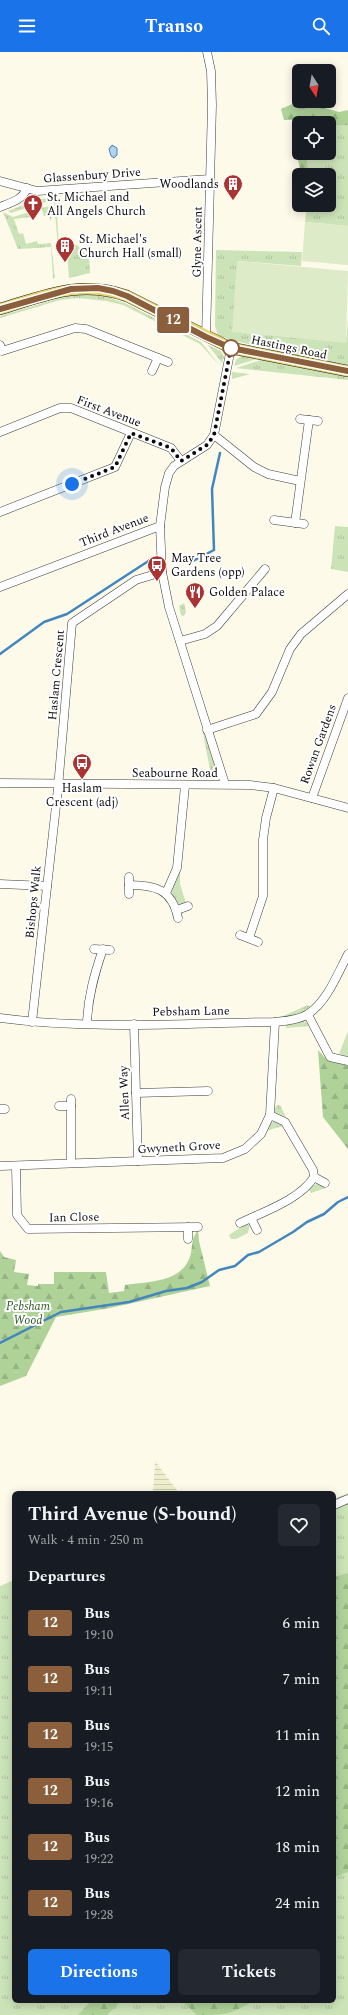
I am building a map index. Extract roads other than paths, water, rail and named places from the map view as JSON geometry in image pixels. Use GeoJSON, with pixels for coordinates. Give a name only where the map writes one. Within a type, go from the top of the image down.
{"type":"FeatureCollection","features":[{"type":"Feature","properties":{"kind":"main road","name":"Hastings Road"},"geometry":{"type":"LineString","coordinates":[[0,309],[60,291],[98,288],[127,296],[206,337],[231,348],[348,371]]}},
{"type":"Feature","properties":{"kind":"street","name":"Glyne Ascent"},"geometry":{"type":"LineString","coordinates":[[206,337],[211,71],[207,52]]}},
{"type":"Feature","properties":{"kind":"street","name":"Glassenbury Drive"},"geometry":{"type":"LineString","coordinates":[[0,181],[37,190],[52,190],[210,179]]}},
{"type":"Feature","properties":{"kind":"street"},"geometry":{"type":"LineString","coordinates":[[0,207],[16,201],[26,192],[27,188]]}},
{"type":"Feature","properties":{"kind":"street"},"geometry":{"type":"LineString","coordinates":[[1,349],[75,328],[86,329],[168,362]]}},
{"type":"Feature","properties":{"kind":"street"},"geometry":{"type":"LineString","coordinates":[[231,348],[214,435],[254,467],[268,474],[300,481]]}},
{"type":"Feature","properties":{"kind":"street"},"geometry":{"type":"LineString","coordinates":[[152,371],[158,358]]}},
{"type":"Feature","properties":{"kind":"street","name":"First Avenue"},"geometry":{"type":"LineString","coordinates":[[0,432],[60,408],[71,408],[171,448],[181,461]]}},
{"type":"Feature","properties":{"kind":"street"},"geometry":{"type":"LineString","coordinates":[[300,419],[318,422]]}},
{"type":"Feature","properties":{"kind":"street"},"geometry":{"type":"LineString","coordinates":[[295,523],[309,420]]}},
{"type":"Feature","properties":{"kind":"street"},"geometry":{"type":"LineString","coordinates":[[0,512],[115,467],[131,433]]}},
{"type":"Feature","properties":{"kind":"street","name":"Third Avenue"},"geometry":{"type":"LineString","coordinates":[[0,587],[160,526],[165,487],[169,473],[174,466],[207,445],[214,435]]}},
{"type":"Feature","properties":{"kind":"street"},"geometry":{"type":"LineString","coordinates":[[274,520],[304,524]]}},
{"type":"Feature","properties":{"kind":"street"},"geometry":{"type":"LineString","coordinates":[[160,526],[162,572],[169,607],[224,784]]}},
{"type":"Feature","properties":{"kind":"street","name":"Haslam Crescent"},"geometry":{"type":"LineString","coordinates":[[58,784],[72,623],[136,580],[162,572]]}},
{"type":"Feature","properties":{"kind":"street"},"geometry":{"type":"LineString","coordinates":[[180,641],[205,634],[217,626],[263,574]]}},
{"type":"Feature","properties":{"kind":"street"},"geometry":{"type":"LineString","coordinates":[[207,730],[256,714],[272,692],[290,649],[301,634],[343,595]]}},
{"type":"Feature","properties":{"kind":"street","name":"Rowan Gardens"},"geometry":{"type":"LineString","coordinates":[[312,798],[348,698]]}},
{"type":"Feature","properties":{"kind":"street","name":"Seabourne Road"},"geometry":{"type":"LineString","coordinates":[[0,783],[185,786],[224,784],[274,788],[348,808]]}},
{"type":"Feature","properties":{"kind":"street","name":"Bishops Walk"},"geometry":{"type":"LineString","coordinates":[[32,1022],[58,784]]}},
{"type":"Feature","properties":{"kind":"street"},"geometry":{"type":"LineString","coordinates":[[166,892],[178,868],[185,786]]}},
{"type":"Feature","properties":{"kind":"street"},"geometry":{"type":"LineString","coordinates":[[249,938],[263,896],[263,840],[266,818],[274,788]]}},
{"type":"Feature","properties":{"kind":"street"},"geometry":{"type":"LineString","coordinates":[[129,894],[129,881],[148,885],[166,892],[178,914],[188,906]]}},
{"type":"Feature","properties":{"kind":"street"},"geometry":{"type":"LineString","coordinates":[[0,884],[47,886]]}},
{"type":"Feature","properties":{"kind":"street"},"geometry":{"type":"LineString","coordinates":[[240,935],[258,942]]}},
{"type":"Feature","properties":{"kind":"street"},"geometry":{"type":"LineString","coordinates":[[87,1023],[91,987],[106,950],[94,949]]}},
{"type":"Feature","properties":{"kind":"street"},"geometry":{"type":"LineString","coordinates":[[348,954],[323,1000],[308,1015],[330,1058],[348,1061]]}},
{"type":"Feature","properties":{"kind":"street","name":"Pebsham Lane"},"geometry":{"type":"LineString","coordinates":[[0,1018],[32,1022],[134,1024],[275,1022],[308,1015]]}},
{"type":"Feature","properties":{"kind":"street","name":"Gwyneth Grove"},"geometry":{"type":"LineString","coordinates":[[0,1166],[223,1158],[245,1149],[261,1134],[270,1115],[275,1022]]}},
{"type":"Feature","properties":{"kind":"street","name":"Allen Way"},"geometry":{"type":"LineString","coordinates":[[134,1024],[138,1161]]}},
{"type":"Feature","properties":{"kind":"street"},"geometry":{"type":"LineString","coordinates":[[136,1093],[199,1095],[208,1091]]}},
{"type":"Feature","properties":{"kind":"street"},"geometry":{"type":"LineString","coordinates":[[59,1106],[71,1102],[71,1164]]}},
{"type":"Feature","properties":{"kind":"street"},"geometry":{"type":"LineString","coordinates":[[240,1223],[308,1187],[314,1177],[313,1170],[285,1122],[270,1115]]}},
{"type":"Feature","properties":{"kind":"street","name":"Ian Close"},"geometry":{"type":"LineString","coordinates":[[16,1166],[17,1215],[28,1229],[198,1227]]}},
{"type":"Feature","properties":{"kind":"street"},"geometry":{"type":"LineString","coordinates":[[314,1177],[325,1183]]}},
{"type":"Feature","properties":{"kind":"street"},"geometry":{"type":"LineString","coordinates":[[251,1218],[257,1230]]}},
{"type":"Feature","properties":{"kind":"street"},"geometry":{"type":"LineString","coordinates":[[188,1228],[188,1239]]}},
{"type":"Feature","properties":{"kind":"street"},"geometry":{"type":"LineString","coordinates":[[336,1504],[348,1499]]}},
{"type":"Feature","properties":{"kind":"water"},"geometry":{"type":"Polygon","coordinates":[[[112,145],[117,148],[117,155],[114,158],[111,156],[109,149],[112,145]]]}},
{"type":"Feature","properties":{"kind":"waterway"},"geometry":{"type":"LineString","coordinates":[[193,561],[214,550],[212,489],[220,453]]}},
{"type":"Feature","properties":{"kind":"waterway"},"geometry":{"type":"LineString","coordinates":[[0,654],[44,622],[67,614],[150,560]]}},
{"type":"Feature","properties":{"kind":"waterway"},"geometry":{"type":"LineString","coordinates":[[0,1343],[61,1312],[129,1302],[166,1291],[187,1288],[202,1282],[219,1270],[235,1266],[248,1255],[259,1252],[307,1222],[324,1214],[338,1202],[348,1197]]}},
{"type":"Feature","properties":{"kind":"place","name":"Woodlands"},"geometry":{"type":"Point","coordinates":[233,201]}},
{"type":"Feature","properties":{"kind":"place","name":"St. Michael and All Angels Church"},"geometry":{"type":"Point","coordinates":[33,221]}},
{"type":"Feature","properties":{"kind":"place","name":"St. Michael's Church Hall (small)"},"geometry":{"type":"Point","coordinates":[65,263]}},
{"type":"Feature","properties":{"kind":"place","name":"May Tree Gardens (opp)"},"geometry":{"type":"Point","coordinates":[157,582]}},
{"type":"Feature","properties":{"kind":"place","name":"Golden Palace"},"geometry":{"type":"Point","coordinates":[195,609]}},
{"type":"Feature","properties":{"kind":"place","name":"Haslam Crescent (adj)"},"geometry":{"type":"Point","coordinates":[82,780]}},
{"type":"Feature","properties":{"kind":"park label","name":"Pebsham Wood"},"geometry":{"type":"Point","coordinates":[28,1313]}}]}
